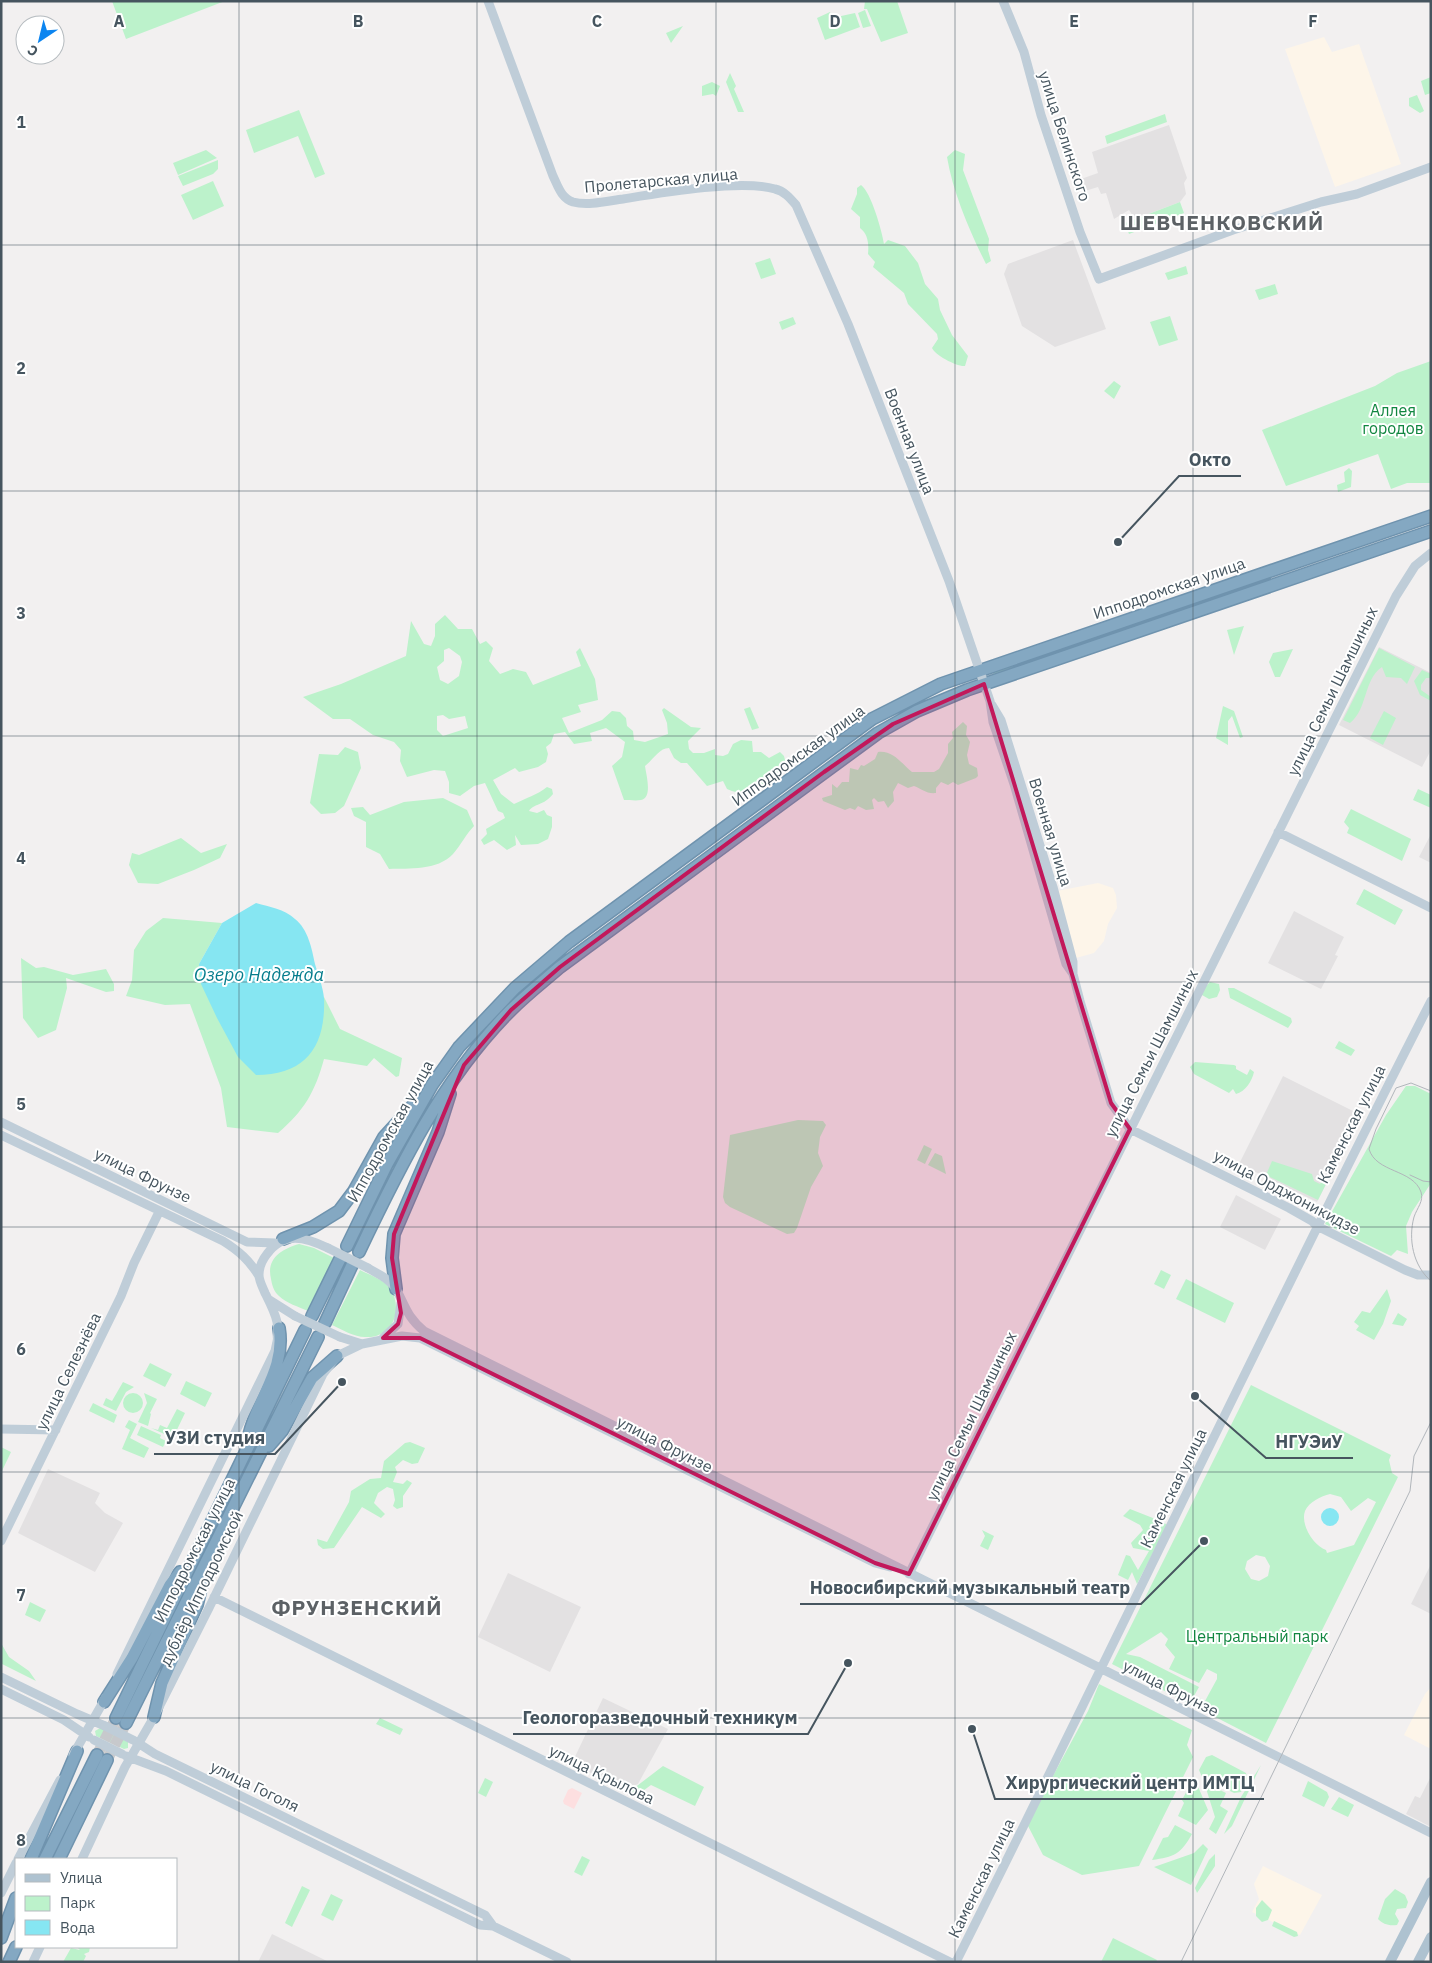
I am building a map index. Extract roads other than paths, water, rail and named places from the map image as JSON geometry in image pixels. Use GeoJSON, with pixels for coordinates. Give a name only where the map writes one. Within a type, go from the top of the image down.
{"type":"FeatureCollection","features":[{"type":"Feature","properties":{"kind":"highway","name":"Ипподромская улица"},"geometry":{"type":"LineString","coordinates":[[347,1246],[387,1164],[432,1085],[458,1047],[515,988],[569,942],[857,731],[903,702],[942,684],[1431,516]]}},
{"type":"Feature","properties":{"kind":"highway","name":"Ипподромская улица"},"geometry":{"type":"LineString","coordinates":[[359,1252],[418,1135],[464,1065],[511,1010],[560,967],[866,742],[917,711],[984,684],[1431,531]]}},
{"type":"Feature","properties":{"kind":"highway"},"geometry":{"type":"LineString","coordinates":[[857,731],[864,732],[866,742]]}},
{"type":"Feature","properties":{"kind":"highway"},"geometry":{"type":"LineString","coordinates":[[396,1289],[392,1258],[394,1234],[438,1132],[456,1076]]}},
{"type":"Feature","properties":{"kind":"highway"},"geometry":{"type":"LineString","coordinates":[[279,1241],[326,1221],[345,1205],[384,1137],[432,1085]]}},
{"type":"Feature","properties":{"kind":"highway"},"geometry":{"type":"LineString","coordinates":[[312,1316],[340,1259]]}},
{"type":"Feature","properties":{"kind":"highway"},"geometry":{"type":"LineString","coordinates":[[325,1323],[352,1265]]}},
{"type":"Feature","properties":{"kind":"highway"},"geometry":{"type":"LineString","coordinates":[[245,1454],[252,1420],[276,1369],[282,1346],[280,1328]]}},
{"type":"Feature","properties":{"kind":"highway","name":"Ипподромская улица"},"geometry":{"type":"LineString","coordinates":[[305,1330],[196,1550],[121,1720],[208,1560],[318,1337]]}},
{"type":"Feature","properties":{"kind":"highway"},"geometry":{"type":"LineString","coordinates":[[259,1457],[282,1431],[312,1378],[337,1356]]}},
{"type":"Feature","properties":{"kind":"highway"},"geometry":{"type":"LineString","coordinates":[[104,1702],[132,1658],[170,1585],[196,1550]]}},
{"type":"Feature","properties":{"kind":"highway"},"geometry":{"type":"LineString","coordinates":[[154,1717],[162,1683],[197,1604],[208,1560]]}},
{"type":"Feature","properties":{"kind":"highway"},"geometry":{"type":"LineString","coordinates":[[31,1858],[78,1748]]}},
{"type":"Feature","properties":{"kind":"highway"},"geometry":{"type":"LineString","coordinates":[[46,1858],[102,1758],[59,1858]]}},
{"type":"Feature","properties":{"kind":"highway"},"geometry":{"type":"LineString","coordinates":[[1,1938],[15,1901]]}},
{"type":"Feature","properties":{"kind":"highway"},"geometry":{"type":"LineString","coordinates":[[1,1947],[15,1920]]}},
{"type":"Feature","properties":{"kind":"highway"},"geometry":{"type":"LineString","coordinates":[[9,1962],[16,1948]]}},
{"type":"Feature","properties":{"kind":"main road"},"geometry":{"type":"LineString","coordinates":[[1390,1962],[1431,1882]]}},
{"type":"Feature","properties":{"kind":"main road"},"geometry":{"type":"LineString","coordinates":[[1418,1962],[1431,1937]]}},
{"type":"Feature","properties":{"kind":"street","name":"Пролетарская улица"},"geometry":{"type":"LineString","coordinates":[[488,1],[553,176],[562,194],[568,199],[582,203],[601,202],[686,191],[760,186],[776,189],[789,198]]}},
{"type":"Feature","properties":{"kind":"street","name":"улица Белинского"},"geometry":{"type":"LineString","coordinates":[[1003,1],[1024,52],[1041,115],[1080,232],[1099,279],[1233,230],[1321,202],[1357,194],[1431,167]]}},
{"type":"Feature","properties":{"kind":"street","name":"Военная улица"},"geometry":{"type":"LineString","coordinates":[[789,198],[801,214],[848,324],[948,581],[990,701],[993,722],[1017,782],[1066,964],[1073,974],[1111,1103],[1130,1129]]}},
{"type":"Feature","properties":{"kind":"street","name":"улица Семьи Шамшиных"},"geometry":{"type":"LineString","coordinates":[[909,1574],[1403,582],[1415,566],[1431,553]]}},
{"type":"Feature","properties":{"kind":"street"},"geometry":{"type":"LineString","coordinates":[[1278,832],[1431,908]]}},
{"type":"Feature","properties":{"kind":"street","name":"Каменская улица"},"geometry":{"type":"LineString","coordinates":[[956,1962],[1099,1668],[1182,1507],[1317,1226],[1431,1001]]}},
{"type":"Feature","properties":{"kind":"street","name":"улица Фрунзе"},"geometry":{"type":"LineString","coordinates":[[1,1122],[247,1242],[299,1238],[316,1242],[387,1279],[396,1289]]}},
{"type":"Feature","properties":{"kind":"street","name":"улица Орджоникидзе"},"geometry":{"type":"LineString","coordinates":[[1130,1129],[1289,1208],[1312,1221],[1317,1226],[1411,1273],[1431,1275]]}},
{"type":"Feature","properties":{"kind":"street","name":"улица Фрунзе"},"geometry":{"type":"LineString","coordinates":[[1,1135],[239,1251],[250,1261],[259,1276],[268,1299]]}},
{"type":"Feature","properties":{"kind":"street","name":"улица Селезнёва"},"geometry":{"type":"LineString","coordinates":[[1,1542],[121,1296],[134,1263],[159,1212]]}},
{"type":"Feature","properties":{"kind":"street"},"geometry":{"type":"LineString","coordinates":[[259,1276],[261,1265],[279,1241]]}},
{"type":"Feature","properties":{"kind":"street"},"geometry":{"type":"LineString","coordinates":[[396,1289],[411,1320],[422,1334]]}},
{"type":"Feature","properties":{"kind":"street"},"geometry":{"type":"LineString","coordinates":[[268,1299],[295,1316],[340,1337],[362,1344]]}},
{"type":"Feature","properties":{"kind":"street"},"geometry":{"type":"LineString","coordinates":[[19,1858],[104,1702],[275,1351],[280,1328],[268,1299]]}},
{"type":"Feature","properties":{"kind":"street"},"geometry":{"type":"LineString","coordinates":[[383,1338],[398,1324],[401,1313],[401,1300]]}},
{"type":"Feature","properties":{"kind":"street","name":"улица Фрунзе"},"geometry":{"type":"LineString","coordinates":[[422,1334],[812,1532],[875,1563],[909,1574],[1431,1833]]}},
{"type":"Feature","properties":{"kind":"street","name":"дублёр Ипподромской"},"geometry":{"type":"LineString","coordinates":[[82,1858],[126,1756],[154,1717],[323,1374],[337,1356],[362,1344],[383,1338],[422,1334]]}},
{"type":"Feature","properties":{"kind":"street"},"geometry":{"type":"LineString","coordinates":[[1,1429],[56,1430]]}},
{"type":"Feature","properties":{"kind":"street","name":"улица Крылова"},"geometry":{"type":"LineString","coordinates":[[214,1597],[950,1962]]}},
{"type":"Feature","properties":{"kind":"street","name":"улица Гоголя"},"geometry":{"type":"LineString","coordinates":[[1,1677],[136,1741],[155,1754],[485,1915],[493,1926]]}},
{"type":"Feature","properties":{"kind":"street","name":"улица Гоголя"},"geometry":{"type":"LineString","coordinates":[[1,1689],[64,1720],[94,1740],[126,1756],[166,1771],[480,1925],[493,1926],[567,1962]]}},
{"type":"Feature","properties":{"kind":"street"},"geometry":{"type":"LineString","coordinates":[[1,1893],[15,1865]]}},
{"type":"Feature","properties":{"kind":"street"},"geometry":{"type":"LineString","coordinates":[[33,1962],[40,1948]]}},
{"type":"Feature","properties":{"kind":"water","name":"Озеро Надежда"},"geometry":{"type":"Polygon","coordinates":[[[256,903],[286,913],[303,928],[311,946],[322,985],[324,1015],[317,1043],[310,1054],[300,1063],[288,1070],[273,1074],[256,1075],[238,1057],[217,1018],[201,984],[199,964],[222,923],[256,903]]]}},
{"type":"Feature","properties":{"kind":"water"},"geometry":{"type":"Polygon","coordinates":[[[1326,1508],[1334,1508],[1339,1513],[1337,1524],[1326,1526],[1321,1521],[1321,1513],[1326,1508]]]}},
{"type":"Feature","properties":{"kind":"tunnel"},"geometry":{"type":"LineString","coordinates":[[97,1755],[116,1718]]}},
{"type":"Feature","properties":{"kind":"tunnel"},"geometry":{"type":"LineString","coordinates":[[107,1760],[126,1723]]}},
{"type":"Feature","properties":{"kind":"tram line"},"geometry":{"type":"LineString","coordinates":[[1431,1091],[1411,1083],[1396,1088],[1376,1129],[1369,1149],[1379,1163],[1410,1179],[1421,1192],[1421,1201],[1412,1225],[1412,1243],[1416,1260],[1431,1281]]}},
{"type":"Feature","properties":{"kind":"tram line"},"geometry":{"type":"LineString","coordinates":[[1410,1175],[1423,1181],[1431,1182]]}},
{"type":"Feature","properties":{"kind":"tram line"},"geometry":{"type":"LineString","coordinates":[[1181,1962],[1410,1491],[1414,1456],[1431,1422]]}},
{"type":"Feature","properties":{"kind":"place","name":"Окто"},"geometry":{"type":"Point","coordinates":[1118,542]}},
{"type":"Feature","properties":{"kind":"place","name":"УЗИ студия"},"geometry":{"type":"Point","coordinates":[342,1382]}},
{"type":"Feature","properties":{"kind":"place","name":"НГУЭиУ"},"geometry":{"type":"Point","coordinates":[1195,1396]}},
{"type":"Feature","properties":{"kind":"place","name":"Новосибирский музыкальный театр"},"geometry":{"type":"Point","coordinates":[1204,1541]}},
{"type":"Feature","properties":{"kind":"place","name":"Геологоразведочный техникум"},"geometry":{"type":"Point","coordinates":[848,1663]}},
{"type":"Feature","properties":{"kind":"place","name":"Хирургический центр ИМТЦ"},"geometry":{"type":"Point","coordinates":[972,1729]}},
{"type":"Feature","properties":{"kind":"district","name":"ШЕВЧЕНКОВСКИЙ"},"geometry":{"type":"Point","coordinates":[1222,222]}},
{"type":"Feature","properties":{"kind":"district","name":"ФРУНЗЕНСКИЙ"},"geometry":{"type":"Point","coordinates":[357,1607]}},
{"type":"Feature","properties":{"kind":"park label","name":"Аллея городов"},"geometry":{"type":"Point","coordinates":[1393,419]}},
{"type":"Feature","properties":{"kind":"park label","name":"Центральный парк"},"geometry":{"type":"Point","coordinates":[1257,1636]}}]}
